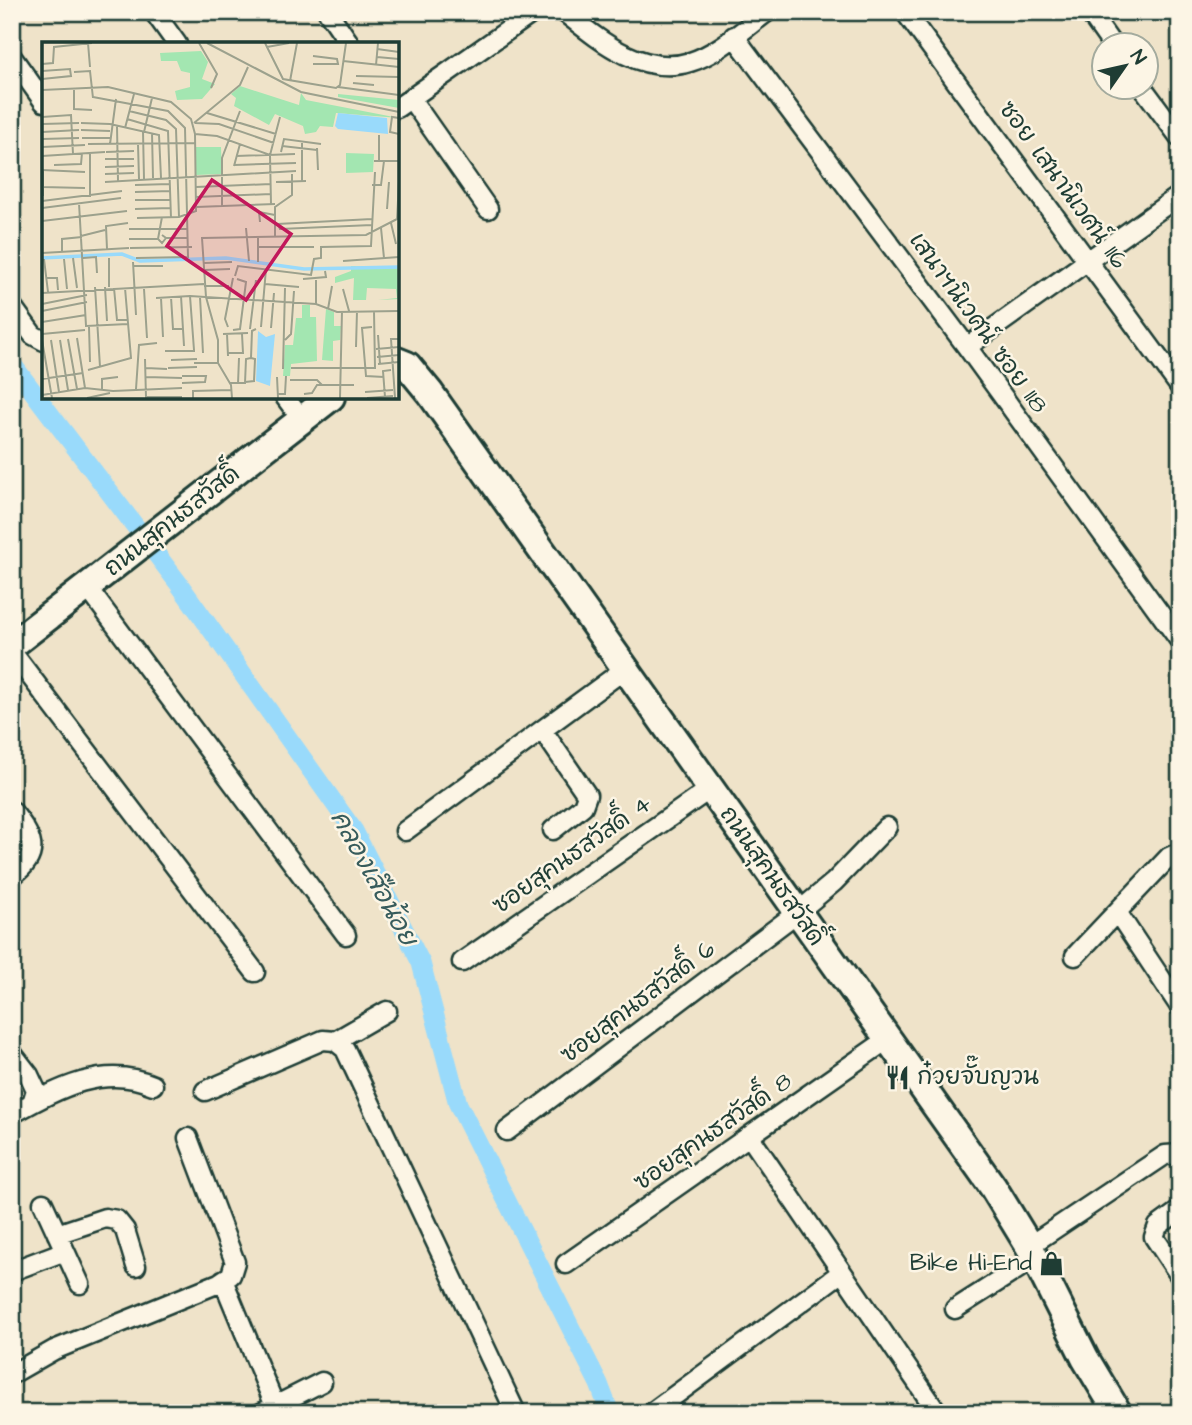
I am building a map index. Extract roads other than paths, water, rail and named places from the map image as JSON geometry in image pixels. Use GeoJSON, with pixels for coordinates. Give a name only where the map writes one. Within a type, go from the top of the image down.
{"type":"FeatureCollection","features":[{"type":"Feature","properties":{"kind":"main road","name":"ถนนสุคนธสวัสดิ์"},"geometry":{"type":"LineString","coordinates":[[399,362],[414,372],[993,1187],[1032,1252],[1085,1358],[1118,1413]]}},
{"type":"Feature","properties":{"kind":"main road","name":"ถนนสุคนธสวัสดิ์"},"geometry":{"type":"LineString","coordinates":[[12,645],[328,399]]}},
{"type":"Feature","properties":{"kind":"street"},"geometry":{"type":"LineString","coordinates":[[155,12],[176,42]]}},
{"type":"Feature","properties":{"kind":"street"},"geometry":{"type":"LineString","coordinates":[[328,12],[349,42]]}},
{"type":"Feature","properties":{"kind":"street"},"geometry":{"type":"LineString","coordinates":[[488,209],[404,104],[534,12]]}},
{"type":"Feature","properties":{"kind":"street"},"geometry":{"type":"LineString","coordinates":[[568,14],[615,52],[647,62],[670,64],[689,63],[767,12]]}},
{"type":"Feature","properties":{"kind":"street","name":"ซอย เสนานิเวศน์ 116"},"geometry":{"type":"LineString","coordinates":[[905,12],[1180,387]]}},
{"type":"Feature","properties":{"kind":"street"},"geometry":{"type":"LineString","coordinates":[[1089,12],[1103,32]]}},
{"type":"Feature","properties":{"kind":"street","name":"เสนาฯนิเวศน์ ซอย 118"},"geometry":{"type":"LineString","coordinates":[[734,36],[967,347],[1180,641]]}},
{"type":"Feature","properties":{"kind":"street"},"geometry":{"type":"LineString","coordinates":[[12,57],[42,99]]}},
{"type":"Feature","properties":{"kind":"street"},"geometry":{"type":"LineString","coordinates":[[1153,102],[1180,138]]}},
{"type":"Feature","properties":{"kind":"street"},"geometry":{"type":"LineString","coordinates":[[967,347],[1180,195]]}},
{"type":"Feature","properties":{"kind":"street"},"geometry":{"type":"LineString","coordinates":[[12,306],[38,338]]}},
{"type":"Feature","properties":{"kind":"street"},"geometry":{"type":"LineString","coordinates":[[286,399],[302,420]]}},
{"type":"Feature","properties":{"kind":"street"},"geometry":{"type":"LineString","coordinates":[[87,587],[346,935]]}},
{"type":"Feature","properties":{"kind":"street"},"geometry":{"type":"LineString","coordinates":[[12,652],[255,972]]}},
{"type":"Feature","properties":{"kind":"street"},"geometry":{"type":"LineString","coordinates":[[405,831],[625,669]]}},
{"type":"Feature","properties":{"kind":"street"},"geometry":{"type":"LineString","coordinates":[[543,731],[587,795],[583,806],[553,830]]}},
{"type":"Feature","properties":{"kind":"street","name":"ซอยสุคนธสวัสดิ์ 4"},"geometry":{"type":"LineString","coordinates":[[462,962],[710,789]]}},
{"type":"Feature","properties":{"kind":"street"},"geometry":{"type":"LineString","coordinates":[[12,811],[26,829],[32,851],[26,866],[12,876]]}},
{"type":"Feature","properties":{"kind":"street","name":"ซอยสุคนธสวัสดิ์ 6"},"geometry":{"type":"LineString","coordinates":[[507,1130],[798,912],[834,882],[887,827]]}},
{"type":"Feature","properties":{"kind":"street"},"geometry":{"type":"LineString","coordinates":[[1075,956],[1169,857],[1180,852]]}},
{"type":"Feature","properties":{"kind":"street"},"geometry":{"type":"LineString","coordinates":[[1117,912],[1180,1007]]}},
{"type":"Feature","properties":{"kind":"street"},"geometry":{"type":"LineString","coordinates":[[335,1041],[387,1011]]}},
{"type":"Feature","properties":{"kind":"street","name":"ซอยสุคนธสวัสดิ์ 8"},"geometry":{"type":"LineString","coordinates":[[566,1264],[888,1039]]}},
{"type":"Feature","properties":{"kind":"street"},"geometry":{"type":"LineString","coordinates":[[205,1091],[323,1040],[335,1041],[345,1049],[516,1413]]}},
{"type":"Feature","properties":{"kind":"street"},"geometry":{"type":"LineString","coordinates":[[12,1053],[29,1075],[36,1090],[32,1103]]}},
{"type":"Feature","properties":{"kind":"street"},"geometry":{"type":"LineString","coordinates":[[12,1114],[85,1080],[121,1075],[153,1085]]}},
{"type":"Feature","properties":{"kind":"street"},"geometry":{"type":"LineString","coordinates":[[750,1137],[933,1411]]}},
{"type":"Feature","properties":{"kind":"street"},"geometry":{"type":"LineString","coordinates":[[12,1374],[54,1350],[231,1275],[235,1262],[188,1138]]}},
{"type":"Feature","properties":{"kind":"street"},"geometry":{"type":"LineString","coordinates":[[955,1309],[1165,1155],[1180,1154]]}},
{"type":"Feature","properties":{"kind":"street"},"geometry":{"type":"LineString","coordinates":[[43,1203],[80,1284]]}},
{"type":"Feature","properties":{"kind":"street"},"geometry":{"type":"LineString","coordinates":[[1180,1210],[1158,1226],[1154,1237],[1180,1276]]}},
{"type":"Feature","properties":{"kind":"street"},"geometry":{"type":"LineString","coordinates":[[12,1271],[105,1218],[117,1220],[125,1230],[136,1266]]}},
{"type":"Feature","properties":{"kind":"street"},"geometry":{"type":"LineString","coordinates":[[651,1413],[842,1272]]}},
{"type":"Feature","properties":{"kind":"street"},"geometry":{"type":"LineString","coordinates":[[223,1280],[268,1409],[322,1382]]}},
{"type":"Feature","properties":{"kind":"waterway","name":"คลองเสือน้อย"},"geometry":{"type":"LineString","coordinates":[[12,364],[179,584],[354,831],[421,963],[458,1104],[599,1384],[610,1413]]}},
{"type":"Feature","properties":{"kind":"place","name":"ก๋วยจั๊บญวน"},"geometry":{"type":"Point","coordinates":[897,1077]}},
{"type":"Feature","properties":{"kind":"place","name":"Bike Hi-End"},"geometry":{"type":"Point","coordinates":[1052,1263]}}]}
